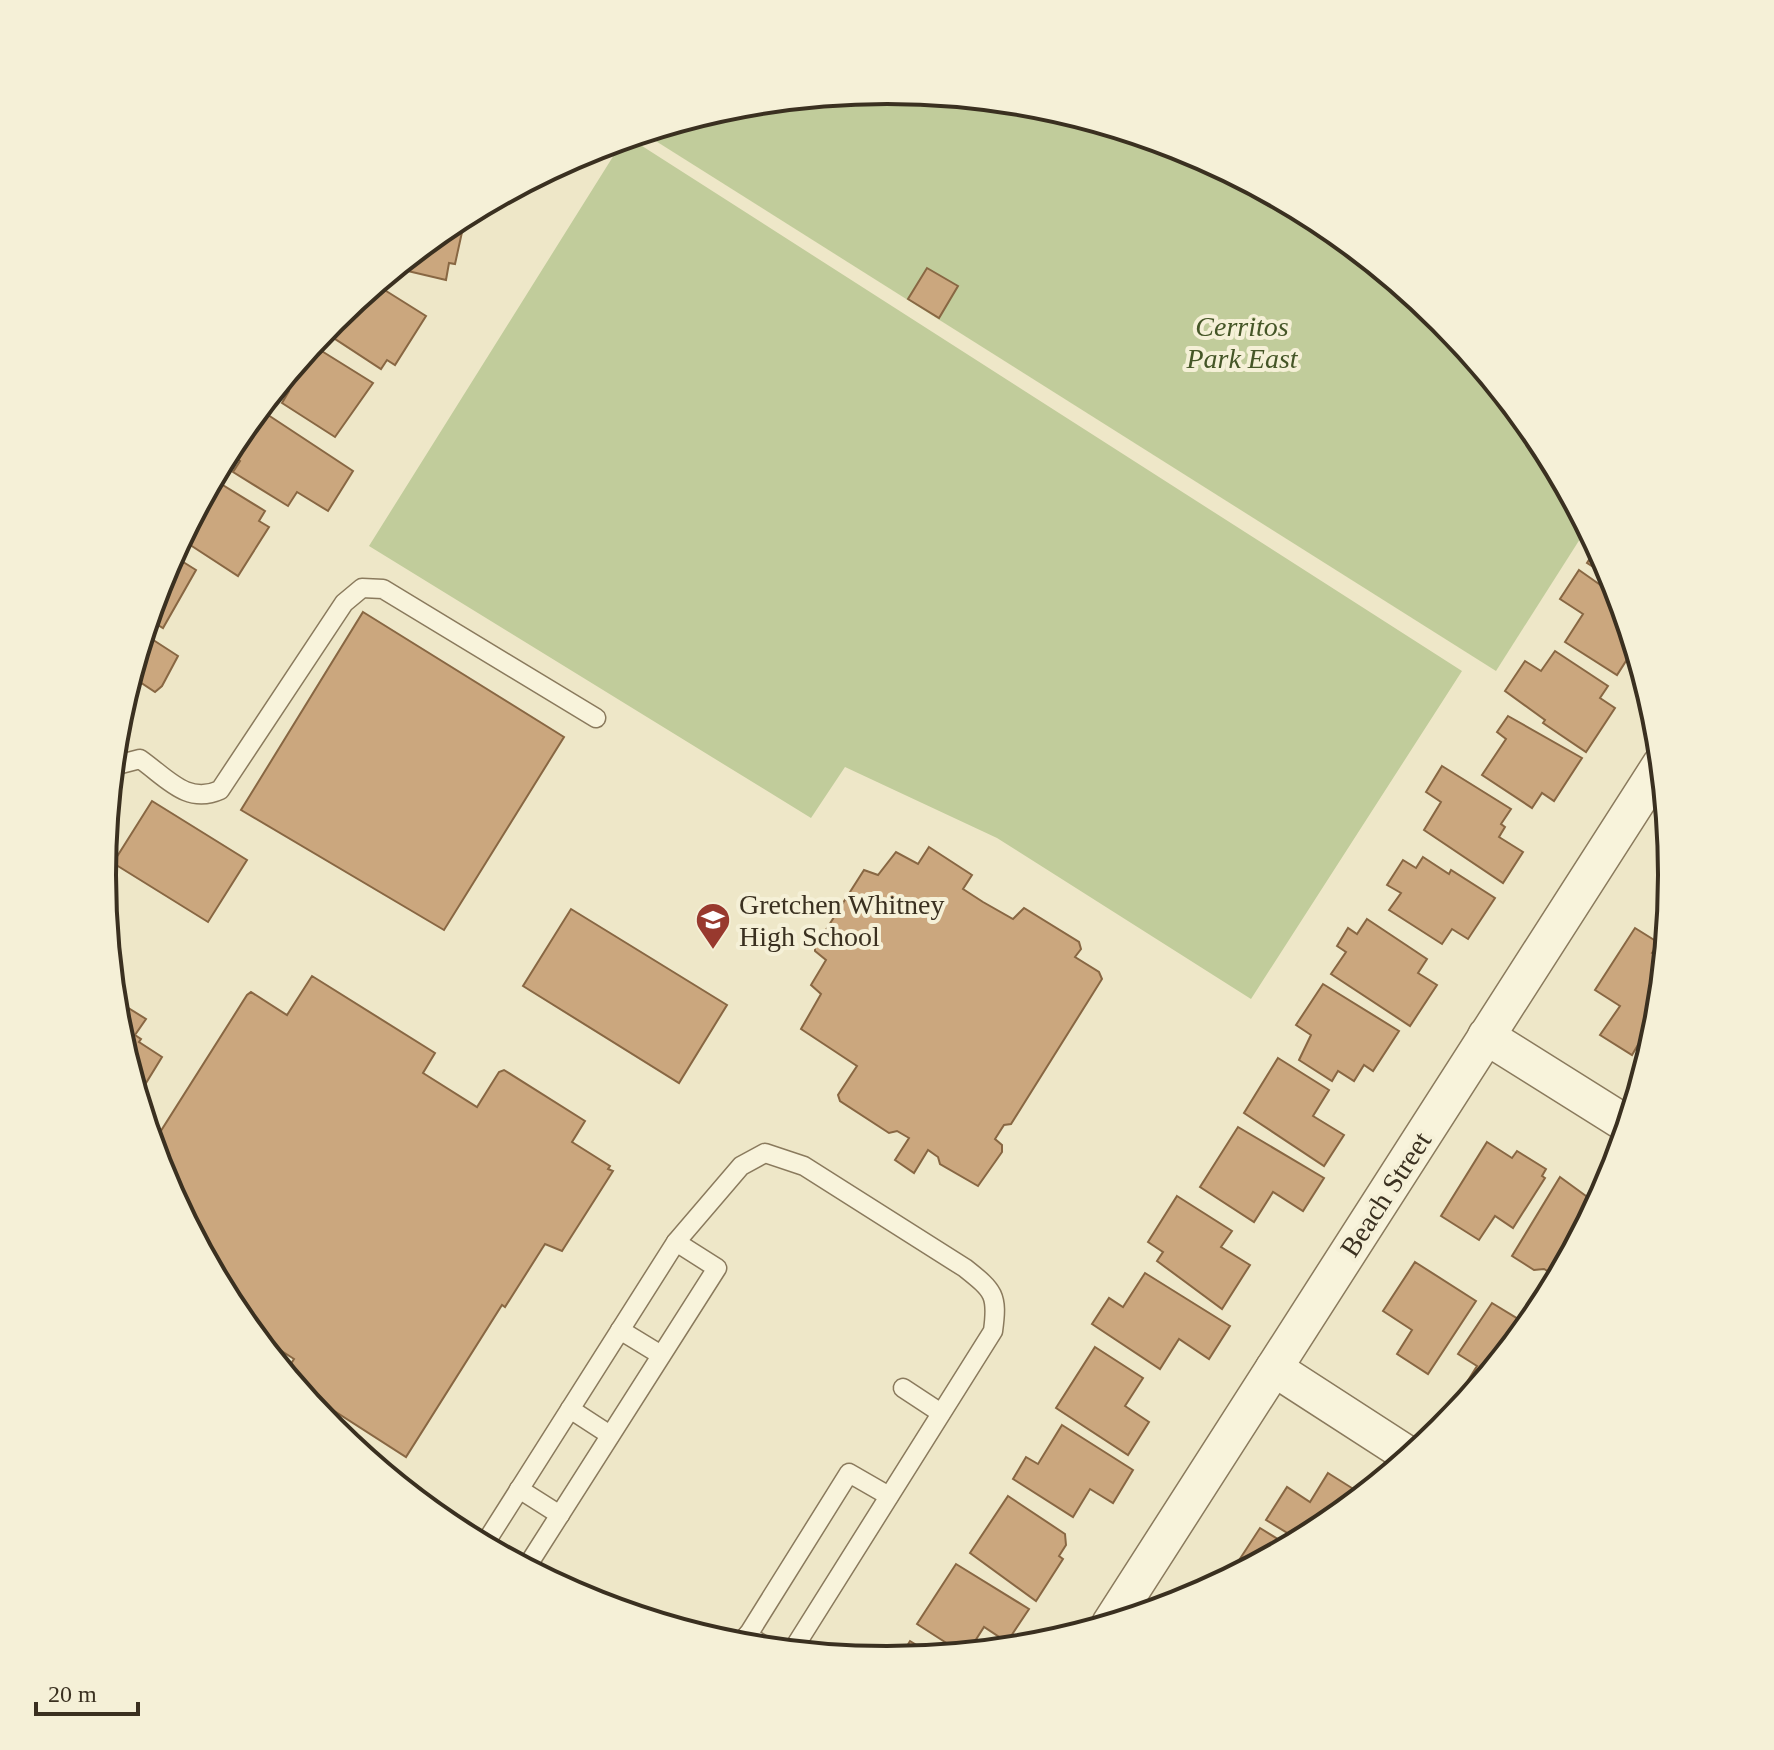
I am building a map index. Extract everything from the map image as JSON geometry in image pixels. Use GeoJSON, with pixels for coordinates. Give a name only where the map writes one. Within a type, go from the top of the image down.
{"type":"FeatureCollection","features":[{"type":"Feature","properties":{"kind":"street","name":"Beach Street"},"geometry":{"type":"LineString","coordinates":[[1119,1610],[1651,779]]}},
{"type":"Feature","properties":{"kind":"street"},"geometry":{"type":"LineString","coordinates":[[1486,1036],[1618,1119]]}},
{"type":"Feature","properties":{"kind":"street"},"geometry":{"type":"LineString","coordinates":[[1274,1368],[1400,1450]]}},
{"type":"Feature","properties":{"kind":"lane"},"geometry":{"type":"LineString","coordinates":[[125,763],[140,759],[192,796],[204,797],[220,790],[344,603],[362,588],[383,589],[596,718]]}},
{"type":"Feature","properties":{"kind":"lane"},"geometry":{"type":"LineString","coordinates":[[490,1536],[676,1242],[741,1166],[765,1153],[804,1166],[965,1268],[988,1286],[997,1303],[993,1331],[799,1640]]}},
{"type":"Feature","properties":{"kind":"lane"},"geometry":{"type":"LineString","coordinates":[[532,1559],[717,1268],[676,1242]]}},
{"type":"Feature","properties":{"kind":"lane"},"geometry":{"type":"LineString","coordinates":[[620,1330],[661,1355]]}},
{"type":"Feature","properties":{"kind":"lane"},"geometry":{"type":"LineString","coordinates":[[903,1388],[941,1413]]}},
{"type":"Feature","properties":{"kind":"lane"},"geometry":{"type":"LineString","coordinates":[[570,1409],[610,1435]]}},
{"type":"Feature","properties":{"kind":"lane"},"geometry":{"type":"LineString","coordinates":[[748,1633],[849,1473],[889,1496]]}},
{"type":"Feature","properties":{"kind":"lane"},"geometry":{"type":"LineString","coordinates":[[519,1489],[560,1515]]}},
{"type":"Feature","properties":{"kind":"green space","name":"Cerritos Park East"},"geometry":{"type":"Polygon","coordinates":[[[887,104],[988,111],[1087,130],[1135,145],[1228,184],[1315,234],[1395,295],[1467,367],[1528,447],[1580,539],[1496,671],[654,140],[737,119],[837,106],[887,104]]]}},
{"type":"Feature","properties":{"kind":"green space"},"geometry":{"type":"Polygon","coordinates":[[[640,145],[1462,671],[1251,999],[997,838],[845,767],[811,818],[369,546],[614,154],[640,145]]]}},
{"type":"Feature","properties":{"kind":"building"},"geometry":{"type":"Polygon","coordinates":[[[462,232],[455,264],[449,263],[446,280],[408,271],[462,232]]]}},
{"type":"Feature","properties":{"kind":"building"},"geometry":{"type":"Polygon","coordinates":[[[927,268],[958,286],[939,318],[908,299],[927,268]]]}},
{"type":"Feature","properties":{"kind":"building"},"geometry":{"type":"Polygon","coordinates":[[[385,290],[426,316],[395,365],[387,360],[381,369],[334,338],[385,290]]]}},
{"type":"Feature","properties":{"kind":"building"},"geometry":{"type":"Polygon","coordinates":[[[322,351],[373,383],[335,437],[282,403],[322,351]]]}},
{"type":"Feature","properties":{"kind":"building"},"geometry":{"type":"Polygon","coordinates":[[[268,415],[353,471],[328,511],[297,492],[288,506],[233,472],[240,461],[238,460],[268,415]]]}},
{"type":"Feature","properties":{"kind":"building"},"geometry":{"type":"Polygon","coordinates":[[[222,484],[265,511],[259,521],[269,527],[238,576],[191,545],[222,484]]]}},
{"type":"Feature","properties":{"kind":"building"},"geometry":{"type":"Polygon","coordinates":[[[183,562],[196,570],[163,628],[158,625],[183,562]]]}},
{"type":"Feature","properties":{"kind":"building"},"geometry":{"type":"Polygon","coordinates":[[[1579,570],[1601,585],[1627,659],[1617,675],[1565,642],[1583,614],[1560,599],[1579,570]]]}},
{"type":"Feature","properties":{"kind":"building"},"geometry":{"type":"Polygon","coordinates":[[[363,612],[564,737],[444,930],[241,810],[363,612]]]}},
{"type":"Feature","properties":{"kind":"building"},"geometry":{"type":"Polygon","coordinates":[[[153,640],[178,656],[162,686],[155,692],[140,682],[153,640]]]}},
{"type":"Feature","properties":{"kind":"building"},"geometry":{"type":"Polygon","coordinates":[[[1555,651],[1608,686],[1600,698],[1615,708],[1586,752],[1543,723],[1545,720],[1505,691],[1525,661],[1541,671],[1555,651]]]}},
{"type":"Feature","properties":{"kind":"building"},"geometry":{"type":"Polygon","coordinates":[[[1508,716],[1582,758],[1554,801],[1542,793],[1532,808],[1482,775],[1506,739],[1497,732],[1508,716]]]}},
{"type":"Feature","properties":{"kind":"building"},"geometry":{"type":"Polygon","coordinates":[[[1442,766],[1511,809],[1501,824],[1505,827],[1499,837],[1523,852],[1503,883],[1424,830],[1441,802],[1426,792],[1442,766]]]}},
{"type":"Feature","properties":{"kind":"building"},"geometry":{"type":"Polygon","coordinates":[[[152,801],[247,860],[208,922],[116,865],[117,857],[152,801]]]}},
{"type":"Feature","properties":{"kind":"building"},"geometry":{"type":"Polygon","coordinates":[[[929,847],[972,875],[963,889],[983,902],[1013,919],[1024,908],[1079,942],[1081,949],[1075,957],[1099,972],[1102,979],[1011,1124],[1004,1125],[995,1139],[1002,1145],[1002,1152],[978,1186],[940,1164],[938,1157],[928,1150],[914,1173],[895,1160],[909,1138],[897,1131],[889,1133],[840,1101],[838,1095],[857,1066],[801,1029],[821,994],[811,985],[826,960],[815,951],[815,947],[864,870],[878,875],[896,852],[918,864],[929,847]]]}},
{"type":"Feature","properties":{"kind":"building"},"geometry":{"type":"Polygon","coordinates":[[[1423,857],[1449,874],[1451,870],[1495,898],[1468,939],[1452,929],[1442,944],[1389,910],[1401,893],[1387,885],[1403,860],[1416,868],[1423,857]]]}},
{"type":"Feature","properties":{"kind":"building"},"geometry":{"type":"Polygon","coordinates":[[[571,909],[727,1005],[679,1083],[523,986],[571,909]]]}},
{"type":"Feature","properties":{"kind":"building"},"geometry":{"type":"Polygon","coordinates":[[[1367,919],[1427,959],[1418,973],[1437,985],[1410,1026],[1331,974],[1346,952],[1337,946],[1348,928],[1357,934],[1367,919]]]}},
{"type":"Feature","properties":{"kind":"building"},"geometry":{"type":"Polygon","coordinates":[[[1635,928],[1655,940],[1643,1025],[1639,1043],[1632,1055],[1600,1035],[1620,1006],[1595,990],[1635,928]]]}},
{"type":"Feature","properties":{"kind":"building"},"geometry":{"type":"Polygon","coordinates":[[[312,976],[435,1053],[423,1073],[477,1107],[499,1072],[504,1070],[585,1121],[572,1142],[613,1171],[562,1251],[545,1244],[505,1307],[502,1305],[406,1457],[332,1410],[291,1364],[294,1359],[275,1344],[219,1260],[196,1216],[160,1132],[247,995],[251,992],[287,1015],[312,976]]]}},
{"type":"Feature","properties":{"kind":"building"},"geometry":{"type":"Polygon","coordinates":[[[1323,984],[1399,1031],[1373,1071],[1364,1065],[1354,1081],[1338,1071],[1332,1081],[1299,1060],[1311,1035],[1296,1025],[1323,984]]]}},
{"type":"Feature","properties":{"kind":"building"},"geometry":{"type":"Polygon","coordinates":[[[128,1008],[146,1019],[135,1035],[141,1039],[139,1042],[162,1057],[145,1085],[128,1008]]]}},
{"type":"Feature","properties":{"kind":"building"},"geometry":{"type":"Polygon","coordinates":[[[1278,1058],[1329,1090],[1313,1116],[1344,1135],[1324,1166],[1244,1113],[1278,1058]]]}},
{"type":"Feature","properties":{"kind":"building"},"geometry":{"type":"Polygon","coordinates":[[[1238,1127],[1324,1178],[1303,1211],[1273,1192],[1254,1222],[1200,1187],[1238,1127]]]}},
{"type":"Feature","properties":{"kind":"building"},"geometry":{"type":"Polygon","coordinates":[[[1487,1142],[1512,1158],[1517,1151],[1546,1169],[1542,1176],[1545,1178],[1513,1228],[1495,1216],[1479,1240],[1441,1216],[1487,1142]]]}},
{"type":"Feature","properties":{"kind":"building"},"geometry":{"type":"Polygon","coordinates":[[[1560,1177],[1587,1197],[1548,1272],[1534,1270],[1512,1256],[1560,1177]]]}},
{"type":"Feature","properties":{"kind":"building"},"geometry":{"type":"Polygon","coordinates":[[[1177,1196],[1232,1231],[1221,1247],[1250,1265],[1222,1309],[1157,1261],[1163,1252],[1148,1242],[1177,1196]]]}},
{"type":"Feature","properties":{"kind":"building"},"geometry":{"type":"Polygon","coordinates":[[[1415,1262],[1476,1301],[1428,1374],[1397,1354],[1412,1330],[1383,1311],[1415,1262]]]}},
{"type":"Feature","properties":{"kind":"building"},"geometry":{"type":"Polygon","coordinates":[[[1145,1273],[1230,1326],[1209,1359],[1179,1339],[1160,1369],[1092,1324],[1109,1298],[1123,1307],[1145,1273]]]}},
{"type":"Feature","properties":{"kind":"building"},"geometry":{"type":"Polygon","coordinates":[[[1492,1303],[1517,1318],[1465,1385],[1477,1366],[1458,1354],[1492,1303]]]}},
{"type":"Feature","properties":{"kind":"building"},"geometry":{"type":"Polygon","coordinates":[[[1095,1347],[1143,1378],[1125,1406],[1149,1422],[1128,1455],[1056,1408],[1095,1347]]]}},
{"type":"Feature","properties":{"kind":"building"},"geometry":{"type":"Polygon","coordinates":[[[1062,1425],[1133,1470],[1113,1503],[1090,1489],[1073,1517],[1013,1479],[1026,1457],[1038,1464],[1062,1425]]]}},
{"type":"Feature","properties":{"kind":"building"},"geometry":{"type":"Polygon","coordinates":[[[1328,1473],[1353,1489],[1288,1533],[1266,1520],[1287,1487],[1310,1502],[1328,1473]]]}},
{"type":"Feature","properties":{"kind":"building"},"geometry":{"type":"Polygon","coordinates":[[[1008,1496],[1065,1534],[1066,1545],[1059,1556],[1063,1559],[1036,1601],[970,1553],[1008,1496]]]}},
{"type":"Feature","properties":{"kind":"building"},"geometry":{"type":"Polygon","coordinates":[[[1260,1528],[1278,1539],[1272,1543],[1239,1560],[1260,1528]]]}},
{"type":"Feature","properties":{"kind":"building"},"geometry":{"type":"Polygon","coordinates":[[[956,1564],[1029,1609],[1012,1635],[1000,1637],[984,1627],[976,1640],[947,1643],[917,1624],[956,1564]]]}},
{"type":"Feature","properties":{"kind":"place","name":"Gretchen Whitney High School"},"geometry":{"type":"Point","coordinates":[713,951]}}]}
